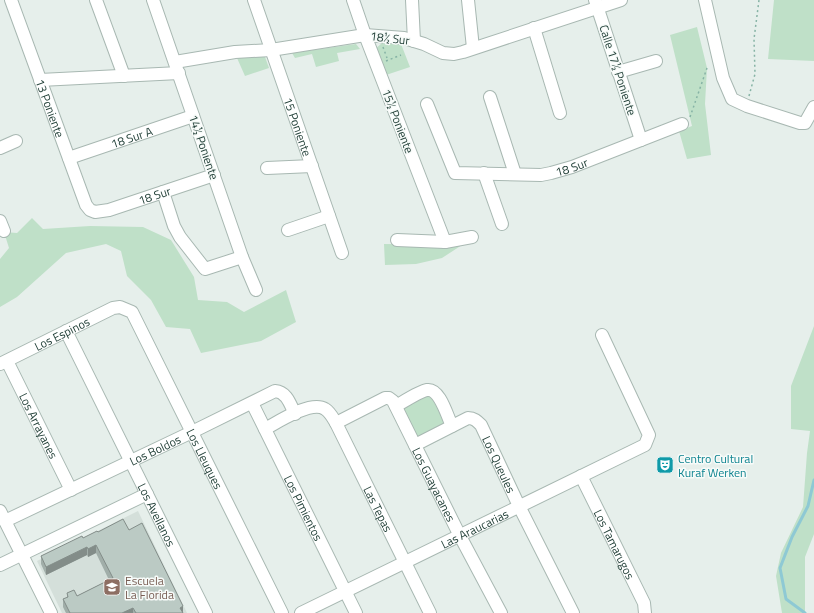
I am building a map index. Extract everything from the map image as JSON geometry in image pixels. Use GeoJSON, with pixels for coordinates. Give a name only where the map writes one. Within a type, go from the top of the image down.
{"type":"FeatureCollection","features":[{"type":"Feature","properties":{"kind":"street"},"geometry":{"type":"LineString","coordinates":[[0,2],[6,0]]}},
{"type":"Feature","properties":{"kind":"street","name":"13 Poniente"},"geometry":{"type":"LineString","coordinates":[[11,0],[86,205],[90,210],[95,212]]}},
{"type":"Feature","properties":{"kind":"street"},"geometry":{"type":"LineString","coordinates":[[96,0],[124,76]]}},
{"type":"Feature","properties":{"kind":"street","name":"14½ Poniente"},"geometry":{"type":"LineString","coordinates":[[154,0],[242,257],[256,290]]}},
{"type":"Feature","properties":{"kind":"street","name":"15 Poniente"},"geometry":{"type":"LineString","coordinates":[[254,0],[342,253]]}},
{"type":"Feature","properties":{"kind":"street","name":"15½ Poniente"},"geometry":{"type":"LineString","coordinates":[[353,0],[444,242]]}},
{"type":"Feature","properties":{"kind":"street"},"geometry":{"type":"LineString","coordinates":[[412,0],[414,41]]}},
{"type":"Feature","properties":{"kind":"street"},"geometry":{"type":"LineString","coordinates":[[468,0],[473,48]]}},
{"type":"Feature","properties":{"kind":"street","name":"18½ Sur"},"geometry":{"type":"LineString","coordinates":[[40,80],[124,76],[177,67],[235,52],[272,50],[365,35],[394,37],[414,41],[443,53],[458,53],[534,28],[596,4],[621,0]]}},
{"type":"Feature","properties":{"kind":"street"},"geometry":{"type":"LineString","coordinates":[[705,0],[723,78],[732,99],[747,106],[800,123],[805,123],[814,107]]}},
{"type":"Feature","properties":{"kind":"street","name":"Calle 17½ Poniente"},"geometry":{"type":"LineString","coordinates":[[596,4],[641,140]]}},
{"type":"Feature","properties":{"kind":"street"},"geometry":{"type":"LineString","coordinates":[[534,28],[560,113]]}},
{"type":"Feature","properties":{"kind":"street"},"geometry":{"type":"LineString","coordinates":[[618,72],[656,60]]}},
{"type":"Feature","properties":{"kind":"street"},"geometry":{"type":"LineString","coordinates":[[490,97],[515,174]]}},
{"type":"Feature","properties":{"kind":"street","name":"18 Sur"},"geometry":{"type":"LineString","coordinates":[[427,104],[455,173],[540,175],[551,173],[572,167],[686,121]]}},
{"type":"Feature","properties":{"kind":"street","name":"18 Sur A"},"geometry":{"type":"LineString","coordinates":[[69,158],[194,116]]}},
{"type":"Feature","properties":{"kind":"street"},"geometry":{"type":"LineString","coordinates":[[0,148],[16,141]]}},
{"type":"Feature","properties":{"kind":"street"},"geometry":{"type":"LineString","coordinates":[[267,168],[312,166]]}},
{"type":"Feature","properties":{"kind":"street"},"geometry":{"type":"LineString","coordinates":[[484,174],[502,224]]}},
{"type":"Feature","properties":{"kind":"street","name":"18 Sur"},"geometry":{"type":"LineString","coordinates":[[95,212],[109,210],[214,176]]}},
{"type":"Feature","properties":{"kind":"street"},"geometry":{"type":"LineString","coordinates":[[163,192],[174,226],[180,237],[205,270],[242,257]]}},
{"type":"Feature","properties":{"kind":"street"},"geometry":{"type":"LineString","coordinates":[[288,230],[329,216]]}},
{"type":"Feature","properties":{"kind":"street"},"geometry":{"type":"LineString","coordinates":[[397,240],[444,242],[472,237]]}},
{"type":"Feature","properties":{"kind":"street","name":"Los Espinos"},"geometry":{"type":"LineString","coordinates":[[3,362],[113,308],[125,308]]}},
{"type":"Feature","properties":{"kind":"street","name":"Los Lleuques"},"geometry":{"type":"LineString","coordinates":[[125,308],[132,312],[136,319],[282,613]]}},
{"type":"Feature","properties":{"kind":"street","name":"Los Avellanos"},"geometry":{"type":"LineString","coordinates":[[66,331],[206,613]]}},
{"type":"Feature","properties":{"kind":"street","name":"Las Araucarias"},"geometry":{"type":"LineString","coordinates":[[301,613],[406,563],[581,476],[642,448],[647,442],[649,435],[602,335]]}},
{"type":"Feature","properties":{"kind":"street","name":"Los Arrayanes"},"geometry":{"type":"LineString","coordinates":[[3,362],[71,490]]}},
{"type":"Feature","properties":{"kind":"street"},"geometry":{"type":"LineString","coordinates":[[336,423],[385,398],[393,402],[426,390],[434,391],[438,396],[452,426]]}},
{"type":"Feature","properties":{"kind":"street","name":"Los Boldos"},"geometry":{"type":"LineString","coordinates":[[2,516],[71,490],[275,391],[280,391],[286,396],[295,414]]}},
{"type":"Feature","properties":{"kind":"street","name":"Los Pimientos"},"geometry":{"type":"LineString","coordinates":[[252,402],[356,613]]}},
{"type":"Feature","properties":{"kind":"street","name":"Los Guayacanes"},"geometry":{"type":"LineString","coordinates":[[393,402],[460,536],[501,613]]}},
{"type":"Feature","properties":{"kind":"street","name":"Las Tepas"},"geometry":{"type":"LineString","coordinates":[[295,414],[312,407],[323,407],[329,411],[430,613]]}},
{"type":"Feature","properties":{"kind":"street"},"geometry":{"type":"LineString","coordinates":[[265,430],[295,414]]}},
{"type":"Feature","properties":{"kind":"street","name":"Los Queules"},"geometry":{"type":"LineString","coordinates":[[415,445],[471,418],[475,419],[481,425],[519,506],[573,613]]}},
{"type":"Feature","properties":{"kind":"street","name":"Los Tamarugos"},"geometry":{"type":"LineString","coordinates":[[581,476],[644,604],[645,613]]}},
{"type":"Feature","properties":{"kind":"street"},"geometry":{"type":"LineString","coordinates":[[0,565],[147,494]]}},
{"type":"Feature","properties":{"kind":"street"},"geometry":{"type":"LineString","coordinates":[[2,516],[51,613]]}},
{"type":"Feature","properties":{"kind":"path"},"geometry":{"type":"LineString","coordinates":[[747,106],[755,74],[754,39],[759,0]]}},
{"type":"Feature","properties":{"kind":"path"},"geometry":{"type":"LineString","coordinates":[[376,64],[401,55]]}},
{"type":"Feature","properties":{"kind":"path"},"geometry":{"type":"LineString","coordinates":[[686,121],[707,68]]}},
{"type":"Feature","properties":{"kind":"shaded area","name":"Escuela La Florida"},"geometry":{"type":"Polygon","coordinates":[[[138,511],[187,613],[62,613],[37,561],[138,511]]]}},
{"type":"Feature","properties":{"kind":"green space"},"geometry":{"type":"Polygon","coordinates":[[[774,0],[814,0],[814,61],[768,59],[774,0]]]}},
{"type":"Feature","properties":{"kind":"green space"},"geometry":{"type":"Polygon","coordinates":[[[697,27],[707,68],[705,104],[711,155],[687,159],[679,131],[692,126],[670,35],[697,27]]]}},
{"type":"Feature","properties":{"kind":"green space"},"geometry":{"type":"Polygon","coordinates":[[[382,43],[401,44],[410,67],[386,75],[374,50],[382,43]]]}},
{"type":"Feature","properties":{"kind":"green space"},"geometry":{"type":"Polygon","coordinates":[[[356,44],[360,49],[337,53],[339,61],[316,67],[312,54],[295,58],[292,53],[356,44]]]}},
{"type":"Feature","properties":{"kind":"green space"},"geometry":{"type":"Polygon","coordinates":[[[264,54],[269,68],[245,76],[237,58],[264,54]]]}},
{"type":"Feature","properties":{"kind":"green space"},"geometry":{"type":"Polygon","coordinates":[[[32,218],[43,229],[90,226],[143,227],[171,240],[194,277],[198,300],[227,302],[244,312],[286,290],[296,322],[261,341],[201,353],[190,329],[166,327],[151,300],[127,276],[121,251],[106,244],[66,253],[17,297],[0,307],[0,259],[9,248],[4,232],[17,233],[32,218]]]}},
{"type":"Feature","properties":{"kind":"green space"},"geometry":{"type":"Polygon","coordinates":[[[384,244],[462,245],[442,258],[416,264],[385,265],[384,244]]]}},
{"type":"Feature","properties":{"kind":"green space"},"geometry":{"type":"Polygon","coordinates":[[[814,326],[814,534],[805,557],[805,613],[782,613],[776,576],[781,553],[803,507],[810,431],[791,429],[791,386],[814,326]]]}},
{"type":"Feature","properties":{"kind":"green space"},"geometry":{"type":"Polygon","coordinates":[[[434,391],[452,426],[415,445],[396,406],[434,391]]]}},
{"type":"Feature","properties":{"kind":"building","name":"Escuela La Florida"},"geometry":{"type":"Polygon","coordinates":[[[123,519],[129,530],[142,523],[183,606],[180,608],[183,613],[136,613],[133,608],[122,613],[70,613],[63,599],[68,597],[67,593],[74,590],[77,596],[113,578],[96,545],[88,549],[87,547],[46,567],[41,556],[82,536],[83,538],[97,531],[98,532],[123,519]]]}},
{"type":"Feature","properties":{"kind":"waterway"},"geometry":{"type":"LineString","coordinates":[[805,613],[786,599],[780,568],[792,537],[808,506],[814,480]]}},
{"type":"Feature","properties":{"kind":"place","name":"Centro Cultural Kuraf Werken"},"geometry":{"type":"Point","coordinates":[665,465]}},
{"type":"Feature","properties":{"kind":"place","name":"Escuela La Florida"},"geometry":{"type":"Point","coordinates":[112,587]}}]}
